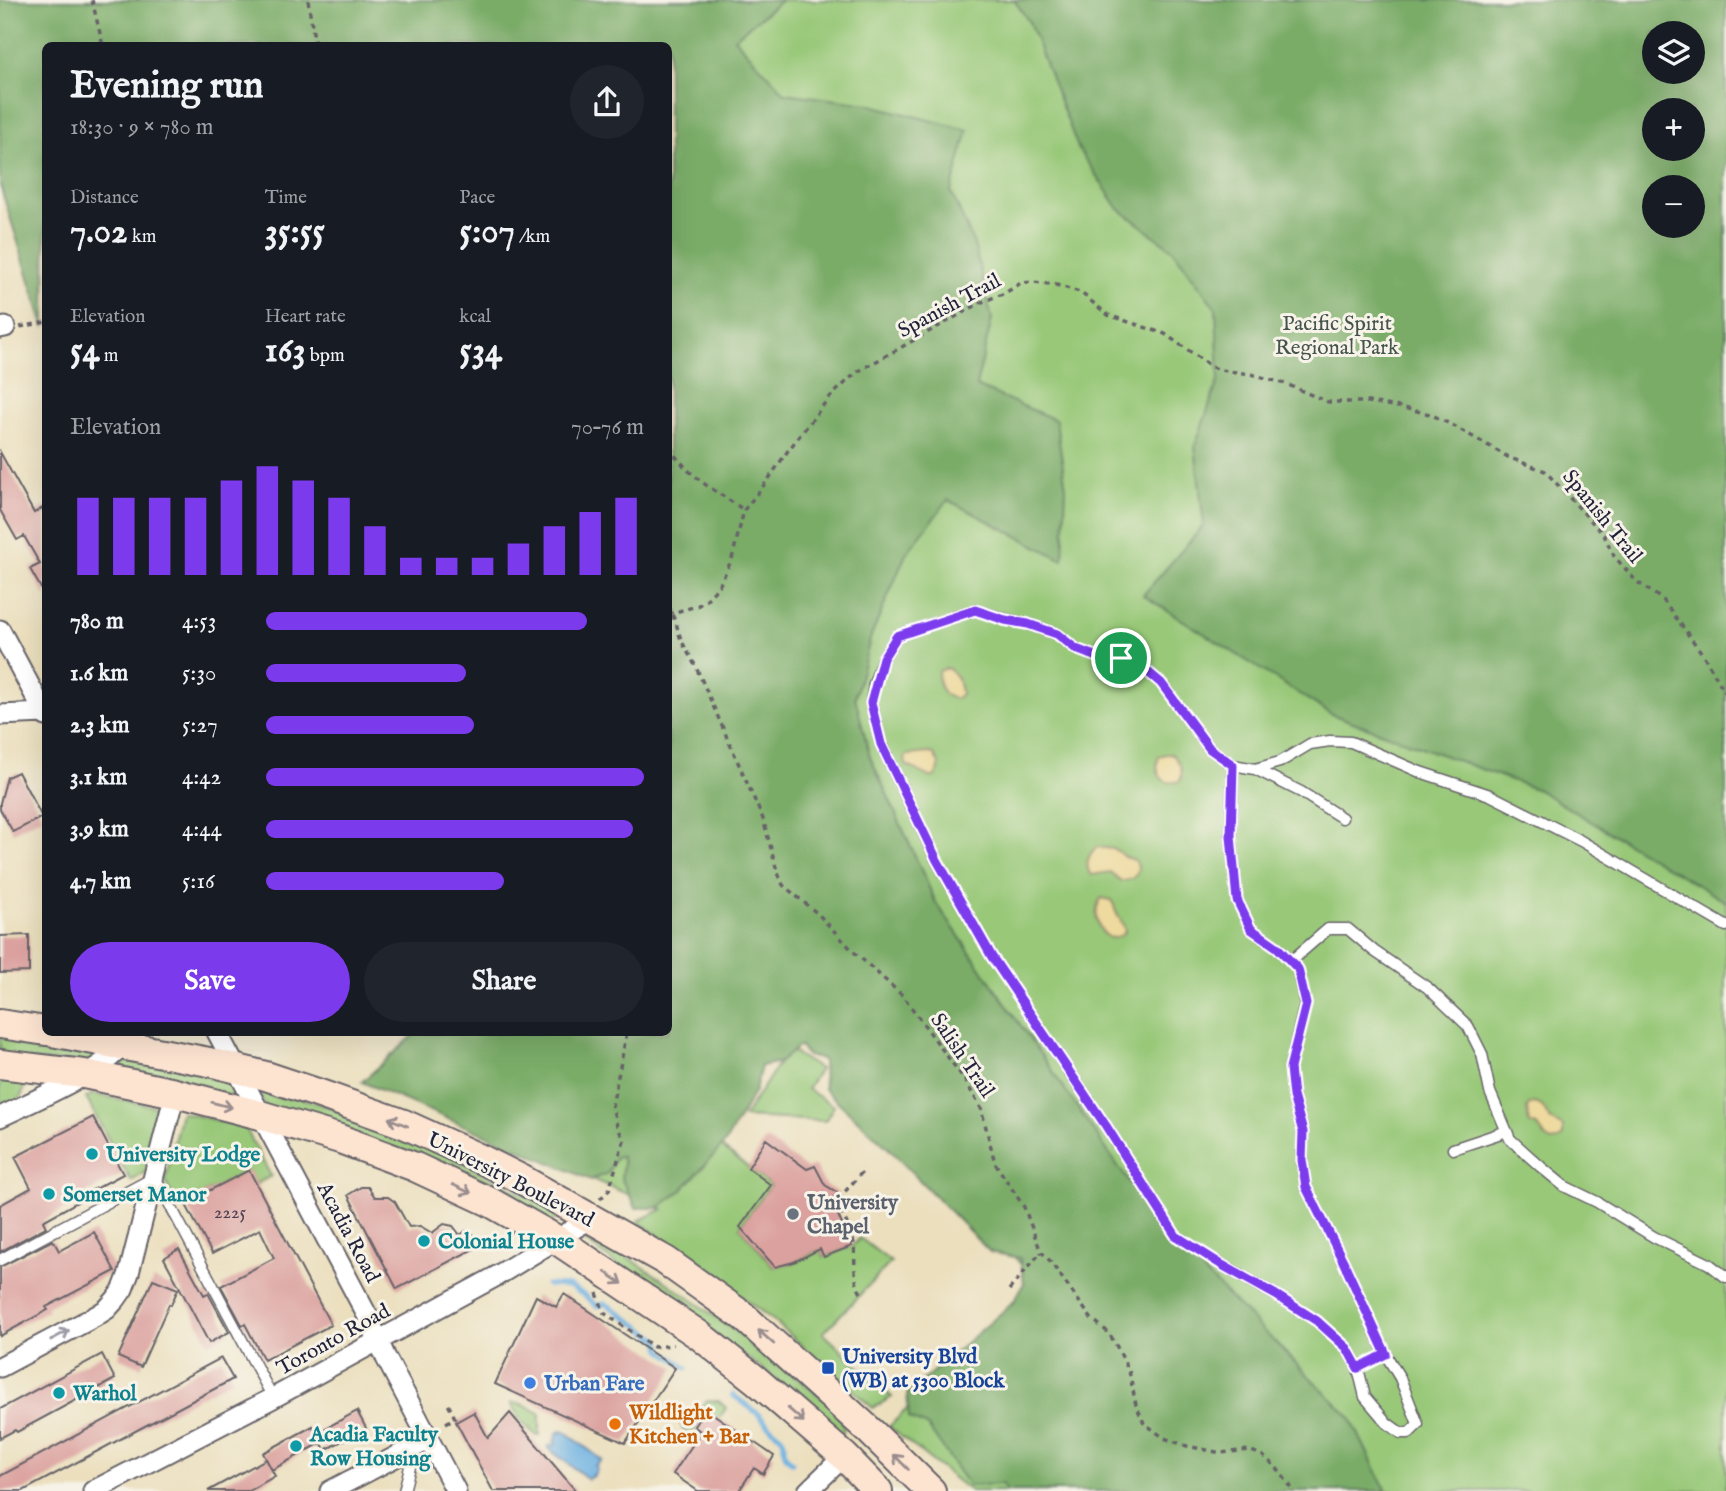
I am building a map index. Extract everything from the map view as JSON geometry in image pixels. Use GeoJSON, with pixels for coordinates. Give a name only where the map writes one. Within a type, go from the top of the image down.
{"type":"FeatureCollection","features":[{"type":"Feature","properties":{"kind":"main road"},"geometry":{"type":"LineString","coordinates":[[0,1024],[42,1030]]}},
{"type":"Feature","properties":{"kind":"main road","name":"University Boulevard"},"geometry":{"type":"LineString","coordinates":[[74,1036],[237,1069],[320,1094],[404,1124],[558,1199],[594,1210],[743,1316],[872,1432],[931,1491]]}},
{"type":"Feature","properties":{"kind":"main road","name":"University Boulevard"},"geometry":{"type":"LineString","coordinates":[[0,1064],[84,1074],[175,1093],[260,1115],[340,1139],[415,1167],[490,1202],[557,1240],[699,1335],[844,1456],[878,1491]]}},
{"type":"Feature","properties":{"kind":"main road"},"geometry":{"type":"LineString","coordinates":[[844,1456],[872,1432]]}},
{"type":"Feature","properties":{"kind":"street"},"geometry":{"type":"LineString","coordinates":[[0,630],[42,708]]}},
{"type":"Feature","properties":{"kind":"street"},"geometry":{"type":"LineString","coordinates":[[0,715],[42,714]]}},
{"type":"Feature","properties":{"kind":"street","name":"Acadia Road"},"geometry":{"type":"LineString","coordinates":[[219,1036],[367,1315],[422,1444],[456,1491]]}},
{"type":"Feature","properties":{"kind":"street"},"geometry":{"type":"LineString","coordinates":[[0,1117],[97,1067],[122,1045]]}},
{"type":"Feature","properties":{"kind":"street"},"geometry":{"type":"LineString","coordinates":[[0,1367],[96,1317],[107,1309],[123,1289],[155,1177],[175,1093]]}},
{"type":"Feature","properties":{"kind":"street","name":"Toronto Road"},"geometry":{"type":"LineString","coordinates":[[93,1491],[273,1398],[495,1277],[557,1240],[594,1210]]}},
{"type":"Feature","properties":{"kind":"street"},"geometry":{"type":"LineString","coordinates":[[330,1491],[422,1444]]}},
{"type":"Feature","properties":{"kind":"street"},"geometry":{"type":"LineString","coordinates":[[808,1491],[844,1456]]}},
{"type":"Feature","properties":{"kind":"lane"},"geometry":{"type":"LineString","coordinates":[[1233,765],[1231,836],[1237,900],[1251,929],[1277,947],[1298,969],[1306,1004],[1290,1068],[1293,1096],[1303,1132],[1302,1160],[1306,1187],[1400,1378],[1418,1424],[1409,1433],[1401,1433],[1387,1423],[1365,1397],[1358,1368],[1347,1348],[1317,1321],[1176,1236],[1106,1126],[992,957],[937,860],[881,744],[871,703],[874,684],[883,658],[897,636],[975,610],[1028,624],[1057,634],[1076,649],[1097,657],[1136,662],[1161,683],[1210,749],[1233,765],[1255,769],[1301,792],[1342,818]]}},
{"type":"Feature","properties":{"kind":"lane"},"geometry":{"type":"LineString","coordinates":[[1255,769],[1280,762],[1310,744],[1351,742],[1420,772],[1490,795],[1581,841],[1726,926]]}},
{"type":"Feature","properties":{"kind":"lane"},"geometry":{"type":"LineString","coordinates":[[1291,961],[1328,929],[1348,929],[1374,951],[1428,988],[1468,1026],[1482,1054],[1490,1092],[1510,1139],[1564,1186],[1597,1202],[1654,1237],[1709,1264],[1726,1277]]}},
{"type":"Feature","properties":{"kind":"lane"},"geometry":{"type":"LineString","coordinates":[[1453,1149],[1507,1131]]}},
{"type":"Feature","properties":{"kind":"lane"},"geometry":{"type":"LineString","coordinates":[[0,1261],[155,1177],[273,1398]]}},
{"type":"Feature","properties":{"kind":"lane"},"geometry":{"type":"LineString","coordinates":[[404,1491],[422,1444]]}},
{"type":"Feature","properties":{"kind":"path"},"geometry":{"type":"LineString","coordinates":[[92,0],[102,42]]}},
{"type":"Feature","properties":{"kind":"path"},"geometry":{"type":"LineString","coordinates":[[308,0],[314,42]]}},
{"type":"Feature","properties":{"kind":"path","name":"Spanish Trail"},"geometry":{"type":"LineString","coordinates":[[672,612],[696,606],[719,586],[732,559],[744,510],[828,398],[858,372],[982,302],[1022,283],[1034,282],[1065,286],[1080,292],[1108,315],[1165,334],[1220,370],[1251,374],[1286,384],[1328,402],[1368,402],[1430,414],[1508,457],[1545,471],[1604,535],[1614,556],[1637,582],[1663,600],[1704,656],[1726,694]]}},
{"type":"Feature","properties":{"kind":"path"},"geometry":{"type":"LineString","coordinates":[[3,328],[42,323]]}},
{"type":"Feature","properties":{"kind":"path"},"geometry":{"type":"LineString","coordinates":[[672,453],[706,485],[744,510]]}},
{"type":"Feature","properties":{"kind":"path","name":"Salish Trail"},"geometry":{"type":"LineString","coordinates":[[672,618],[763,819],[783,885],[818,914],[854,952],[903,996],[964,1079],[981,1108],[995,1163],[1024,1207],[1041,1252],[1091,1318],[1109,1333],[1129,1371],[1136,1405],[1144,1423],[1164,1438],[1188,1446],[1221,1454],[1249,1450],[1262,1455],[1276,1467],[1294,1491]]}},
{"type":"Feature","properties":{"kind":"path"},"geometry":{"type":"LineString","coordinates":[[594,1210],[609,1190],[624,1140],[612,1106],[626,1036]]}},
{"type":"Feature","properties":{"kind":"path"},"geometry":{"type":"LineString","coordinates":[[861,1293],[858,1290],[854,1241],[836,1202],[863,1171]]}},
{"type":"Feature","properties":{"kind":"path"},"geometry":{"type":"LineString","coordinates":[[1009,1290],[1041,1252]]}},
{"type":"Feature","properties":{"kind":"path"},"geometry":{"type":"LineString","coordinates":[[600,1302],[604,1313],[654,1347],[674,1345]]}},
{"type":"Feature","properties":{"kind":"path"},"geometry":{"type":"LineString","coordinates":[[446,1423],[455,1418],[447,1402]]}},
{"type":"Feature","properties":{"kind":"green space","name":"Pacific Spirit Regional Park"},"geometry":{"type":"Polygon","coordinates":[[[0,0],[1726,0],[1726,1491],[1386,1491],[1350,1417],[1360,1491],[970,1491],[889,1427],[1034,1280],[824,1033],[786,1026],[711,1139],[771,1185],[740,1227],[774,1267],[794,1262],[820,1249],[824,1257],[852,1246],[860,1238],[891,1262],[823,1333],[892,1397],[873,1408],[773,1320],[638,1221],[663,1209],[362,1082],[413,1036],[672,1036],[672,42],[42,42],[42,318],[0,185],[0,0]],[[881,781],[954,963],[1126,1179],[936,903],[881,781]]]}},
{"type":"Feature","properties":{"kind":"green space"},"geometry":{"type":"Polygon","coordinates":[[[0,0],[782,0],[734,38],[785,93],[867,104],[968,130],[951,192],[974,244],[992,319],[976,386],[1056,420],[1066,488],[1063,560],[948,500],[906,554],[871,636],[855,697],[870,757],[936,903],[1163,1231],[1350,1417],[1386,1491],[1006,1491],[1002,1484],[969,1486],[928,1427],[909,1418],[907,1394],[1014,1302],[1024,1283],[1020,1258],[990,1252],[886,1146],[824,1089],[823,1060],[808,1056],[799,1046],[780,1062],[761,1066],[755,1091],[725,1143],[681,1191],[658,1208],[636,1208],[621,1178],[621,1156],[616,1157],[608,1173],[591,1180],[362,1082],[413,1036],[672,1036],[672,42],[42,42],[42,318],[0,185],[0,0]]]}},
{"type":"Feature","properties":{"kind":"green space"},"geometry":{"type":"Polygon","coordinates":[[[1014,0],[1726,0],[1726,902],[1538,790],[1331,714],[1143,595],[1204,525],[1195,446],[1219,378],[1216,309],[1173,250],[1119,209],[1079,150],[1029,22],[1014,0]]]}},
{"type":"Feature","properties":{"kind":"green space"},"geometry":{"type":"Polygon","coordinates":[[[0,1031],[98,1054],[87,1063],[0,1059],[0,1031]]]}},
{"type":"Feature","properties":{"kind":"green space"},"geometry":{"type":"Polygon","coordinates":[[[788,1049],[820,1069],[807,1089],[834,1106],[825,1121],[744,1117],[788,1049]]]}},
{"type":"Feature","properties":{"kind":"green space"},"geometry":{"type":"Polygon","coordinates":[[[126,1060],[225,1073],[234,1085],[233,1097],[117,1067],[126,1060]]]}},
{"type":"Feature","properties":{"kind":"green space"},"geometry":{"type":"Polygon","coordinates":[[[0,1073],[21,1079],[23,1090],[19,1099],[0,1110],[0,1073]]]}},
{"type":"Feature","properties":{"kind":"green space"},"geometry":{"type":"Polygon","coordinates":[[[258,1084],[405,1132],[563,1215],[548,1224],[268,1110],[258,1093],[258,1084]]]}},
{"type":"Feature","properties":{"kind":"green space"},"geometry":{"type":"Polygon","coordinates":[[[93,1094],[163,1108],[151,1169],[131,1181],[86,1098],[93,1094]]]}},
{"type":"Feature","properties":{"kind":"green space"},"geometry":{"type":"Polygon","coordinates":[[[181,1112],[245,1127],[271,1176],[256,1184],[248,1171],[178,1207],[165,1181],[181,1112]]]}},
{"type":"Feature","properties":{"kind":"green space"},"geometry":{"type":"Polygon","coordinates":[[[584,1241],[598,1241],[608,1245],[729,1326],[827,1401],[842,1420],[844,1430],[841,1434],[763,1369],[584,1241]]]}},
{"type":"Feature","properties":{"kind":"green space"},"geometry":{"type":"Polygon","coordinates":[[[707,1401],[719,1401],[726,1408],[719,1419],[705,1410],[694,1426],[697,1429],[695,1432],[684,1432],[680,1423],[707,1401]]]}},
{"type":"Feature","properties":{"kind":"green space"},"geometry":{"type":"Polygon","coordinates":[[[512,1403],[522,1404],[540,1413],[540,1435],[537,1436],[526,1425],[512,1403]]]}},
{"type":"Feature","properties":{"kind":"sand"},"geometry":{"type":"Polygon","coordinates":[[[947,668],[956,676],[960,686],[961,694],[955,699],[943,692],[939,684],[939,671],[947,668]]]}},
{"type":"Feature","properties":{"kind":"sand"},"geometry":{"type":"Polygon","coordinates":[[[934,754],[939,764],[939,770],[934,777],[906,765],[905,757],[908,755],[934,754]]]}},
{"type":"Feature","properties":{"kind":"sand"},"geometry":{"type":"Polygon","coordinates":[[[1172,754],[1179,763],[1182,773],[1180,781],[1168,782],[1158,773],[1159,756],[1172,754]]]}},
{"type":"Feature","properties":{"kind":"sand"},"geometry":{"type":"Polygon","coordinates":[[[1097,847],[1113,849],[1124,857],[1135,860],[1138,872],[1130,879],[1121,881],[1110,872],[1092,875],[1088,862],[1097,847]]]}},
{"type":"Feature","properties":{"kind":"sand"},"geometry":{"type":"Polygon","coordinates":[[[1101,898],[1112,900],[1125,929],[1118,937],[1110,938],[1099,926],[1097,915],[1101,898]]]}},
{"type":"Feature","properties":{"kind":"sand"},"geometry":{"type":"Polygon","coordinates":[[[1534,1103],[1542,1107],[1550,1119],[1563,1127],[1563,1137],[1551,1142],[1539,1128],[1529,1123],[1527,1108],[1534,1103]]]}},
{"type":"Feature","properties":{"kind":"water"},"geometry":{"type":"Polygon","coordinates":[[[563,1430],[602,1460],[595,1466],[597,1468],[593,1477],[588,1479],[548,1448],[551,1444],[554,1446],[555,1436],[563,1430]]]}},
{"type":"Feature","properties":{"kind":"building"},"geometry":{"type":"Polygon","coordinates":[[[0,452],[34,513],[42,508],[42,590],[30,569],[40,564],[24,536],[17,540],[0,510],[0,452]]]}},
{"type":"Feature","properties":{"kind":"building"},"geometry":{"type":"Polygon","coordinates":[[[18,772],[42,817],[13,832],[0,809],[0,803],[7,777],[18,772]]]}},
{"type":"Feature","properties":{"kind":"building"},"geometry":{"type":"Polygon","coordinates":[[[29,935],[29,972],[0,973],[0,936],[29,935]]]}},
{"type":"Feature","properties":{"kind":"building"},"geometry":{"type":"Polygon","coordinates":[[[93,1117],[123,1174],[79,1197],[81,1200],[43,1221],[46,1227],[0,1252],[0,1205],[31,1188],[15,1157],[93,1117]]]}},
{"type":"Feature","properties":{"kind":"building","name":"University Chapel"},"geometry":{"type":"Polygon","coordinates":[[[766,1139],[807,1169],[815,1166],[825,1185],[838,1193],[831,1200],[852,1246],[824,1257],[820,1249],[794,1262],[775,1267],[740,1227],[771,1185],[748,1168],[766,1139]]]}},
{"type":"Feature","properties":{"kind":"building"},"geometry":{"type":"Polygon","coordinates":[[[249,1170],[331,1325],[264,1360],[221,1286],[274,1258],[260,1229],[212,1254],[185,1203],[249,1170]]]}},
{"type":"Feature","properties":{"kind":"building","name":"Colonial House"},"geometry":{"type":"Polygon","coordinates":[[[361,1187],[368,1187],[375,1197],[388,1197],[395,1202],[409,1227],[420,1226],[432,1233],[444,1224],[453,1226],[460,1235],[466,1231],[473,1234],[479,1246],[397,1289],[348,1195],[361,1187]]]}},
{"type":"Feature","properties":{"kind":"building"},"geometry":{"type":"Polygon","coordinates":[[[94,1232],[115,1271],[46,1307],[48,1310],[0,1336],[0,1267],[53,1240],[59,1251],[94,1232]]]}},
{"type":"Feature","properties":{"kind":"building"},"geometry":{"type":"Polygon","coordinates":[[[179,1249],[204,1295],[208,1293],[229,1332],[209,1343],[164,1258],[179,1249]]]}},
{"type":"Feature","properties":{"kind":"building"},"geometry":{"type":"Polygon","coordinates":[[[153,1279],[178,1289],[141,1367],[118,1357],[153,1279]]]}},
{"type":"Feature","properties":{"kind":"building"},"geometry":{"type":"Polygon","coordinates":[[[564,1294],[675,1368],[625,1443],[495,1384],[536,1296],[556,1307],[564,1294]]]}},
{"type":"Feature","properties":{"kind":"building","name":"Warhol"},"geometry":{"type":"Polygon","coordinates":[[[102,1354],[115,1379],[17,1432],[15,1430],[0,1438],[0,1409],[102,1354]]]}},
{"type":"Feature","properties":{"kind":"building"},"geometry":{"type":"Polygon","coordinates":[[[221,1358],[233,1379],[23,1491],[0,1491],[0,1476],[221,1358]]]}},
{"type":"Feature","properties":{"kind":"building"},"geometry":{"type":"Polygon","coordinates":[[[706,1409],[774,1456],[763,1474],[754,1468],[739,1491],[698,1491],[673,1474],[701,1432],[694,1426],[706,1409]]]}},
{"type":"Feature","properties":{"kind":"building"},"geometry":{"type":"Polygon","coordinates":[[[357,1411],[366,1428],[325,1450],[317,1433],[357,1411]]]}},
{"type":"Feature","properties":{"kind":"building"},"geometry":{"type":"Polygon","coordinates":[[[474,1412],[488,1438],[510,1413],[576,1491],[493,1491],[456,1422],[474,1412]]]}},
{"type":"Feature","properties":{"kind":"building"},"geometry":{"type":"Polygon","coordinates":[[[313,1426],[321,1443],[272,1470],[263,1453],[313,1426]]]}},
{"type":"Feature","properties":{"kind":"building"},"geometry":{"type":"Polygon","coordinates":[[[266,1459],[275,1476],[248,1491],[208,1491],[266,1459]]]}},
{"type":"Feature","properties":{"kind":"waterway"},"geometry":{"type":"LineString","coordinates":[[547,1285],[569,1286],[597,1306],[608,1305],[658,1339],[662,1350],[687,1368]]}},
{"type":"Feature","properties":{"kind":"waterway"},"geometry":{"type":"LineString","coordinates":[[733,1395],[781,1436],[786,1456],[792,1462]]}},
{"type":"Feature","properties":{"kind":"place","name":"University Lodge"},"geometry":{"type":"Point","coordinates":[92,1154]}},
{"type":"Feature","properties":{"kind":"place","name":"Somerset Manor"},"geometry":{"type":"Point","coordinates":[49,1194]}},
{"type":"Feature","properties":{"kind":"place","name":"University Chapel"},"geometry":{"type":"Point","coordinates":[793,1214]}},
{"type":"Feature","properties":{"kind":"place","name":"Colonial House"},"geometry":{"type":"Point","coordinates":[424,1241]}},
{"type":"Feature","properties":{"kind":"place","name":"University Blvd (WB) at 5300 Block"},"geometry":{"type":"Point","coordinates":[828,1368]}},
{"type":"Feature","properties":{"kind":"place","name":"Urban Fare"},"geometry":{"type":"Point","coordinates":[530,1383]}},
{"type":"Feature","properties":{"kind":"place","name":"Warhol"},"geometry":{"type":"Point","coordinates":[59,1393]}},
{"type":"Feature","properties":{"kind":"place","name":"Wildlight Kitchen + Bar"},"geometry":{"type":"Point","coordinates":[615,1424]}},
{"type":"Feature","properties":{"kind":"place","name":"Acadia Faculty Row Housing"},"geometry":{"type":"Point","coordinates":[296,1446]}},
{"type":"Feature","properties":{"kind":"route"},"geometry":{"type":"LineString","coordinates":[[975,610],[1057,634],[1076,649],[1097,657],[1121,658],[1136,662],[1161,683],[1210,749],[1233,765],[1231,836],[1237,900],[1251,929],[1277,947],[1298,969],[1306,1004],[1290,1068],[1293,1096],[1303,1132],[1302,1160],[1306,1187],[1386,1354],[1358,1368],[1347,1348],[1317,1321],[1176,1236],[1106,1126],[992,957],[937,860],[881,744],[871,703],[883,658],[897,636],[933,623],[975,610]]}}]}
